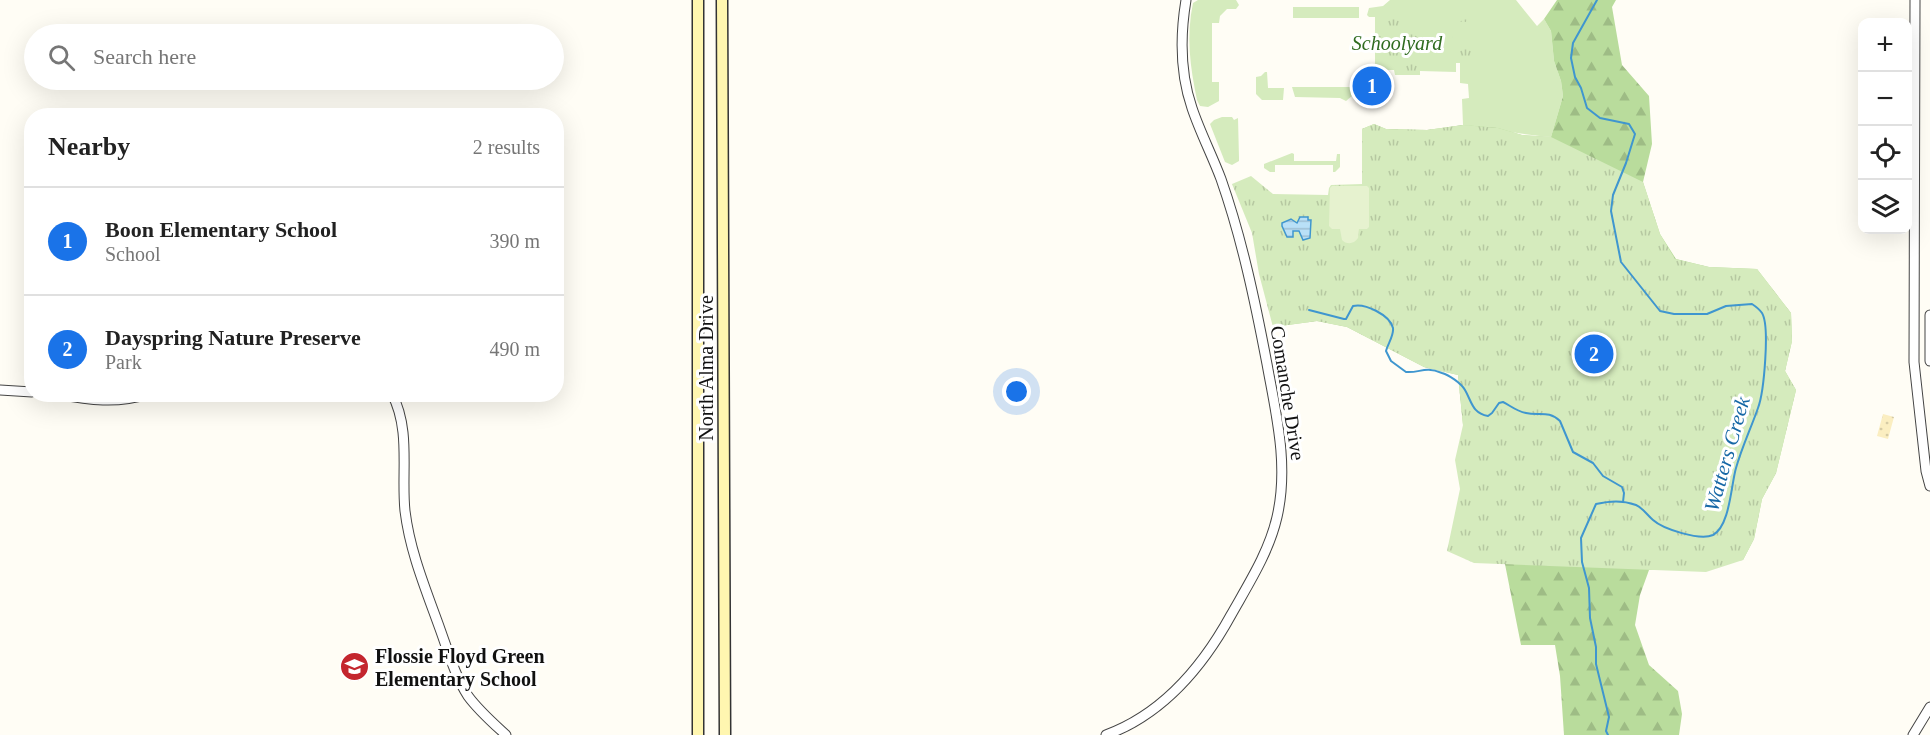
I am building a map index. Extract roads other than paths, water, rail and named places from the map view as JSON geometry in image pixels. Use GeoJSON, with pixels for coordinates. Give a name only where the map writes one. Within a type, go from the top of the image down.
{"type":"FeatureCollection","features":[{"type":"Feature","properties":{"kind":"main road","name":"North Alma Drive"},"geometry":{"type":"LineString","coordinates":[[698,0],[698,735]]}},
{"type":"Feature","properties":{"kind":"main road","name":"North Alma Drive"},"geometry":{"type":"LineString","coordinates":[[722,0],[725,735]]}},
{"type":"Feature","properties":{"kind":"street","name":"Comanche Drive"},"geometry":{"type":"LineString","coordinates":[[1106,735],[1150,712],[1169,697],[1197,668],[1224,628],[1262,560],[1274,528],[1282,488],[1281,440],[1256,307],[1237,226],[1192,107],[1184,76],[1181,39],[1186,0]]}},
{"type":"Feature","properties":{"kind":"street"},"geometry":{"type":"LineString","coordinates":[[1916,0],[1914,362],[1926,471],[1930,486]]}},
{"type":"Feature","properties":{"kind":"street"},"geometry":{"type":"LineString","coordinates":[[1930,315],[1930,361]]}},
{"type":"Feature","properties":{"kind":"street"},"geometry":{"type":"LineString","coordinates":[[0,390],[24,392]]}},
{"type":"Feature","properties":{"kind":"street"},"geometry":{"type":"LineString","coordinates":[[396,402],[402,426],[405,510],[415,559],[457,677],[468,696],[482,713],[506,735]]}},
{"type":"Feature","properties":{"kind":"street"},"geometry":{"type":"LineString","coordinates":[[1913,735],[1930,707]]}},
{"type":"Feature","properties":{"kind":"water"},"geometry":{"type":"Polygon","coordinates":[[[1300,217],[1308,217],[1308,220],[1311,220],[1310,238],[1303,240],[1299,231],[1293,231],[1293,237],[1287,237],[1282,223],[1291,219],[1297,223],[1300,217]]]}},
{"type":"Feature","properties":{"kind":"waterway","name":"Watters Creek"},"geometry":{"type":"LineString","coordinates":[[1597,0],[1573,43],[1571,58],[1575,77],[1587,108],[1600,118],[1629,124],[1635,134],[1613,195],[1611,211],[1621,262],[1660,311],[1674,314],[1707,314],[1726,306],[1752,304],[1762,313],[1766,331],[1760,400],[1736,468],[1729,504],[1719,530],[1707,536],[1682,533],[1658,523],[1636,505],[1611,502],[1596,504],[1581,538],[1582,562],[1589,588],[1596,664],[1609,717],[1606,731],[1608,735]]}},
{"type":"Feature","properties":{"kind":"waterway"},"geometry":{"type":"LineString","coordinates":[[1309,310],[1344,319],[1353,306],[1364,306],[1376,311],[1387,319],[1393,328],[1386,351],[1391,361],[1406,372],[1431,370],[1451,377],[1463,387],[1473,406],[1483,415],[1488,416],[1499,403],[1503,402],[1522,412],[1548,414],[1556,418],[1560,421],[1573,452],[1593,463],[1603,476],[1622,487],[1623,502]]}},
{"type":"Feature","properties":{"kind":"place","name":"Boon Elementary School"},"geometry":{"type":"Point","coordinates":[1372,86]}},
{"type":"Feature","properties":{"kind":"place","name":"Dayspring Nature Preserve"},"geometry":{"type":"Point","coordinates":[1594,354]}},
{"type":"Feature","properties":{"kind":"place","name":"Flossie Floyd Green Elementary School"},"geometry":{"type":"Point","coordinates":[354,667]}},
{"type":"Feature","properties":{"kind":"park label","name":"Schoolyard"},"geometry":{"type":"Point","coordinates":[1397,43]}}]}
